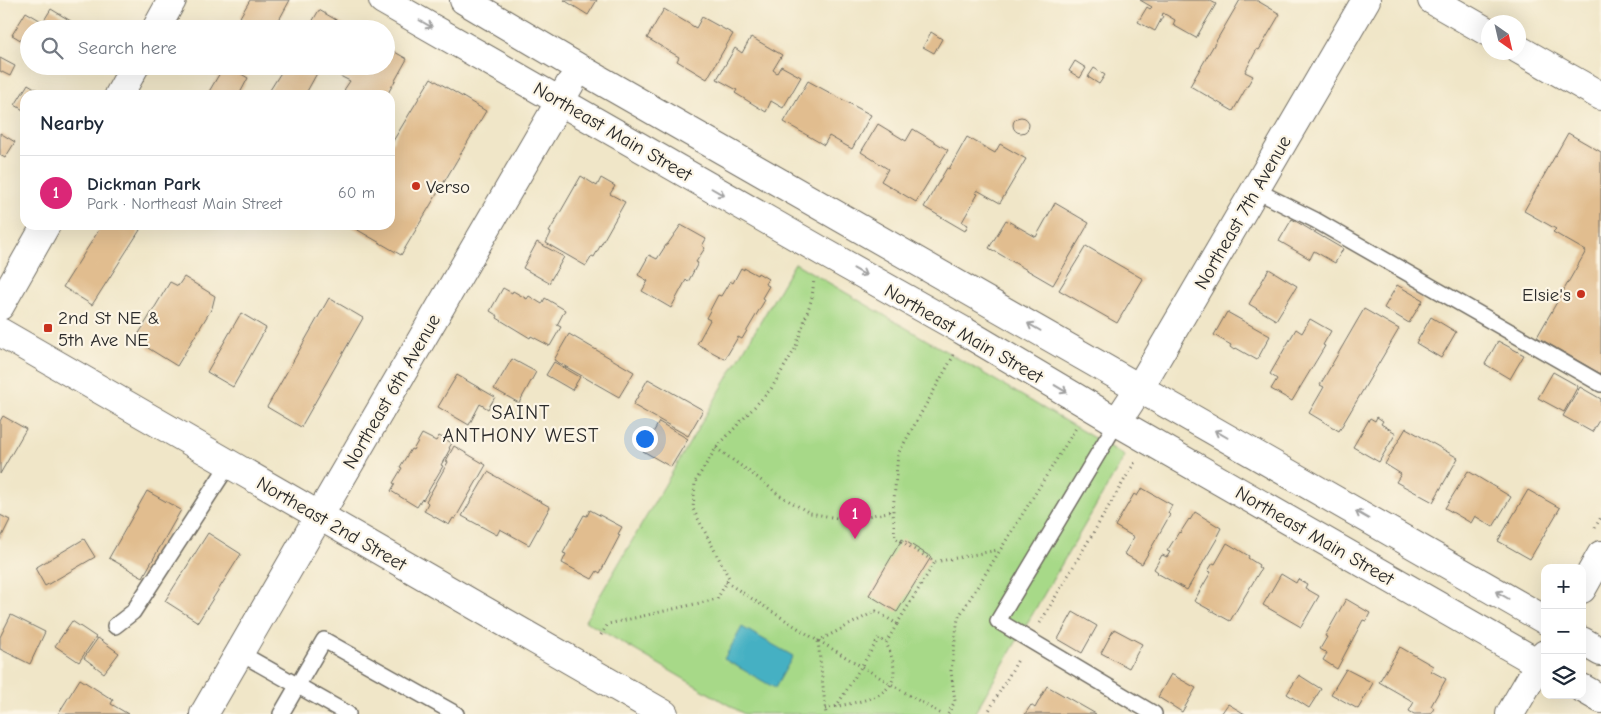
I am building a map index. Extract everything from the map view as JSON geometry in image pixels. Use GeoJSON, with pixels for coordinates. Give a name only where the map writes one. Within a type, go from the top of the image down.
{"type":"FeatureCollection","features":[{"type":"Feature","properties":{"kind":"street"},"geometry":{"type":"LineString","coordinates":[[161,20],[172,0]]}},
{"type":"Feature","properties":{"kind":"street","name":"Northeast Main Street"},"geometry":{"type":"LineString","coordinates":[[383,0],[962,330],[1117,422],[1541,661]]}},
{"type":"Feature","properties":{"kind":"street","name":"Northeast Main Street"},"geometry":{"type":"LineString","coordinates":[[464,0],[579,68],[1541,618]]}},
{"type":"Feature","properties":{"kind":"street","name":"Northeast 7th Avenue"},"geometry":{"type":"LineString","coordinates":[[1117,422],[1140,387],[1366,0]]}},
{"type":"Feature","properties":{"kind":"street"},"geometry":{"type":"LineString","coordinates":[[1432,0],[1481,28]]}},
{"type":"Feature","properties":{"kind":"street"},"geometry":{"type":"LineString","coordinates":[[1526,54],[1601,96]]}},
{"type":"Feature","properties":{"kind":"street","name":"Northeast 6th Avenue"},"geometry":{"type":"LineString","coordinates":[[204,714],[579,68]]}},
{"type":"Feature","properties":{"kind":"street"},"geometry":{"type":"LineString","coordinates":[[122,90],[130,75]]}},
{"type":"Feature","properties":{"kind":"street"},"geometry":{"type":"LineString","coordinates":[[0,306],[43,230]]}},
{"type":"Feature","properties":{"kind":"street","name":"Northeast 2nd Street"},"geometry":{"type":"LineString","coordinates":[[0,332],[664,714]]}},
{"type":"Feature","properties":{"kind":"street"},"geometry":{"type":"LineString","coordinates":[[1586,582],[1601,555]]}},
{"type":"Feature","properties":{"kind":"street"},"geometry":{"type":"LineString","coordinates":[[1586,643],[1601,652]]}},
{"type":"Feature","properties":{"kind":"street"},"geometry":{"type":"LineString","coordinates":[[1510,714],[1541,665]]}},
{"type":"Feature","properties":{"kind":"street"},"geometry":{"type":"LineString","coordinates":[[1586,690],[1601,699]]}},
{"type":"Feature","properties":{"kind":"lane"},"geometry":{"type":"LineString","coordinates":[[1254,190],[1315,220],[1601,384]]}},
{"type":"Feature","properties":{"kind":"lane"},"geometry":{"type":"LineString","coordinates":[[1117,422],[998,621],[1154,714]]}},
{"type":"Feature","properties":{"kind":"lane"},"geometry":{"type":"LineString","coordinates":[[115,626],[133,612],[230,464]]}},
{"type":"Feature","properties":{"kind":"lane"},"geometry":{"type":"LineString","coordinates":[[281,714],[324,640],[456,714]]}},
{"type":"Feature","properties":{"kind":"lane"},"geometry":{"type":"LineString","coordinates":[[240,653],[348,714]]}},
{"type":"Feature","properties":{"kind":"path"},"geometry":{"type":"LineString","coordinates":[[601,635],[608,624],[717,599],[729,578],[693,509],[695,482],[716,448],[771,389],[795,349],[812,298],[815,271]]}},
{"type":"Feature","properties":{"kind":"path"},"geometry":{"type":"LineString","coordinates":[[956,350],[898,454],[893,511],[895,538],[935,562],[999,550]]}},
{"type":"Feature","properties":{"kind":"path"},"geometry":{"type":"LineString","coordinates":[[948,714],[955,701],[951,671],[958,618],[1080,422]]}},
{"type":"Feature","properties":{"kind":"path"},"geometry":{"type":"LineString","coordinates":[[716,448],[780,496],[810,513],[847,520],[893,511]]}},
{"type":"Feature","properties":{"kind":"path"},"geometry":{"type":"LineString","coordinates":[[987,714],[1139,455]]}},
{"type":"Feature","properties":{"kind":"path"},"geometry":{"type":"LineString","coordinates":[[886,642],[935,562]]}},
{"type":"Feature","properties":{"kind":"path"},"geometry":{"type":"LineString","coordinates":[[726,582],[818,641],[942,714]]}},
{"type":"Feature","properties":{"kind":"path"},"geometry":{"type":"LineString","coordinates":[[818,641],[876,611],[897,624]]}},
{"type":"Feature","properties":{"kind":"path"},"geometry":{"type":"LineString","coordinates":[[818,641],[826,712],[836,707],[876,697],[885,691],[891,684],[894,675],[893,664],[886,642],[878,638],[836,707]]}},
{"type":"Feature","properties":{"kind":"green space"},"geometry":{"type":"Polygon","coordinates":[[[795,263],[1125,456],[974,714],[744,714],[585,621],[795,263]]]}},
{"type":"Feature","properties":{"kind":"water"},"geometry":{"type":"Polygon","coordinates":[[[742,627],[793,656],[775,688],[724,659],[742,627]]]}},
{"type":"Feature","properties":{"kind":"building"},"geometry":{"type":"Polygon","coordinates":[[[250,0],[290,0],[279,20],[245,20],[240,17],[250,0]]]}},
{"type":"Feature","properties":{"kind":"building"},"geometry":{"type":"Polygon","coordinates":[[[564,0],[597,0],[588,15],[564,0]]]}},
{"type":"Feature","properties":{"kind":"building"},"geometry":{"type":"Polygon","coordinates":[[[1140,0],[1209,0],[1216,4],[1196,38],[1173,25],[1175,20],[1163,13],[1155,31],[1138,22],[1147,7],[1150,9],[1152,7],[1140,0]]]}},
{"type":"Feature","properties":{"kind":"building"},"geometry":{"type":"Polygon","coordinates":[[[1240,0],[1256,0],[1280,14],[1259,50],[1257,49],[1245,72],[1253,76],[1233,111],[1190,86],[1240,0]]]}},
{"type":"Feature","properties":{"kind":"building"},"geometry":{"type":"Polygon","coordinates":[[[51,9],[69,20],[44,20],[51,9]]]}},
{"type":"Feature","properties":{"kind":"building"},"geometry":{"type":"Polygon","coordinates":[[[664,9],[696,28],[702,17],[733,34],[707,79],[677,61],[679,57],[647,38],[664,9]]]}},
{"type":"Feature","properties":{"kind":"building"},"geometry":{"type":"Polygon","coordinates":[[[319,10],[336,20],[313,20],[319,10]]]}},
{"type":"Feature","properties":{"kind":"building"},"geometry":{"type":"Polygon","coordinates":[[[26,12],[40,20],[21,20],[26,12]]]}},
{"type":"Feature","properties":{"kind":"building"},"geometry":{"type":"Polygon","coordinates":[[[20,22],[20,40],[12,35],[20,22]]]}},
{"type":"Feature","properties":{"kind":"building"},"geometry":{"type":"Polygon","coordinates":[[[931,32],[942,39],[934,53],[923,47],[931,32]]]}},
{"type":"Feature","properties":{"kind":"building"},"geometry":{"type":"Polygon","coordinates":[[[751,37],[782,55],[773,70],[777,73],[781,66],[801,77],[783,108],[771,101],[766,112],[735,93],[737,90],[717,79],[735,48],[742,53],[751,37]]]}},
{"type":"Feature","properties":{"kind":"building"},"geometry":{"type":"Polygon","coordinates":[[[395,52],[407,59],[390,90],[344,90],[350,81],[340,76],[395,75],[395,52]]]}},
{"type":"Feature","properties":{"kind":"building"},"geometry":{"type":"Polygon","coordinates":[[[0,58],[15,66],[10,76],[0,71],[0,58]]]}},
{"type":"Feature","properties":{"kind":"building"},"geometry":{"type":"Polygon","coordinates":[[[1075,61],[1086,68],[1080,78],[1069,71],[1075,61]]]}},
{"type":"Feature","properties":{"kind":"building"},"geometry":{"type":"Polygon","coordinates":[[[1094,68],[1105,75],[1099,84],[1088,77],[1094,68]]]}},
{"type":"Feature","properties":{"kind":"building"},"geometry":{"type":"Polygon","coordinates":[[[219,75],[243,75],[248,78],[242,90],[210,90],[219,75]]]}},
{"type":"Feature","properties":{"kind":"building"},"geometry":{"type":"Polygon","coordinates":[[[279,75],[316,75],[308,90],[270,90],[279,75]]]}},
{"type":"Feature","properties":{"kind":"building","name":"Verso"},"geometry":{"type":"Polygon","coordinates":[[[431,78],[486,111],[401,255],[358,230],[395,230],[395,138],[431,78]]]}},
{"type":"Feature","properties":{"kind":"building"},"geometry":{"type":"Polygon","coordinates":[[[808,81],[871,115],[852,149],[829,136],[824,145],[784,122],[808,81]]]}},
{"type":"Feature","properties":{"kind":"building"},"geometry":{"type":"Polygon","coordinates":[[[28,84],[38,90],[24,90],[28,84]]]}},
{"type":"Feature","properties":{"kind":"building"},"geometry":{"type":"Polygon","coordinates":[[[20,97],[20,108],[15,105],[20,97]]]}},
{"type":"Feature","properties":{"kind":"building"},"geometry":{"type":"Polygon","coordinates":[[[1021,117],[1029,125],[1021,133],[1013,125],[1021,117]]]}},
{"type":"Feature","properties":{"kind":"building"},"geometry":{"type":"Polygon","coordinates":[[[878,124],[906,141],[913,129],[948,150],[916,202],[881,181],[888,169],[861,152],[878,124]]]}},
{"type":"Feature","properties":{"kind":"building"},"geometry":{"type":"Polygon","coordinates":[[[0,133],[15,142],[5,158],[0,155],[0,133]]]}},
{"type":"Feature","properties":{"kind":"building","name":"Elsie's"},"geometry":{"type":"Polygon","coordinates":[[[1568,133],[1601,152],[1601,374],[1537,337],[1586,251],[1553,232],[1556,229],[1524,211],[1568,133]]]}},
{"type":"Feature","properties":{"kind":"building"},"geometry":{"type":"Polygon","coordinates":[[[967,137],[995,153],[1000,144],[1026,159],[1000,203],[977,190],[975,193],[978,194],[962,222],[968,225],[965,231],[924,207],[967,137]]]}},
{"type":"Feature","properties":{"kind":"building"},"geometry":{"type":"Polygon","coordinates":[[[581,176],[597,186],[601,178],[615,186],[610,194],[625,202],[594,257],[592,256],[586,266],[546,243],[551,233],[549,232],[581,176]]]}},
{"type":"Feature","properties":{"kind":"building"},"geometry":{"type":"Polygon","coordinates":[[[1055,203],[1089,223],[1053,285],[989,248],[1006,220],[1036,237],[1055,203]]]}},
{"type":"Feature","properties":{"kind":"building"},"geometry":{"type":"Polygon","coordinates":[[[1292,219],[1343,249],[1335,263],[1314,251],[1310,259],[1279,241],[1292,219]]]}},
{"type":"Feature","properties":{"kind":"building"},"geometry":{"type":"Polygon","coordinates":[[[681,225],[706,239],[702,246],[705,248],[696,262],[698,263],[688,282],[686,280],[671,308],[642,291],[648,281],[638,275],[649,255],[657,259],[681,225]]]}},
{"type":"Feature","properties":{"kind":"building"},"geometry":{"type":"Polygon","coordinates":[[[99,230],[140,230],[92,305],[63,287],[99,230]]]}},
{"type":"Feature","properties":{"kind":"building"},"geometry":{"type":"Polygon","coordinates":[[[537,242],[564,257],[549,283],[523,268],[537,242]]]}},
{"type":"Feature","properties":{"kind":"building"},"geometry":{"type":"Polygon","coordinates":[[[1086,246],[1143,279],[1117,323],[1059,290],[1086,246]]]}},
{"type":"Feature","properties":{"kind":"building"},"geometry":{"type":"Polygon","coordinates":[[[741,268],[757,275],[758,273],[768,279],[765,284],[769,286],[762,298],[765,300],[742,339],[738,337],[725,359],[697,344],[710,320],[706,318],[718,295],[721,296],[730,281],[733,283],[741,268]]]}},
{"type":"Feature","properties":{"kind":"building"},"geometry":{"type":"Polygon","coordinates":[[[1269,269],[1297,286],[1276,320],[1249,304],[1269,269]]]}},
{"type":"Feature","properties":{"kind":"building"},"geometry":{"type":"Polygon","coordinates":[[[184,277],[215,296],[212,308],[177,366],[135,340],[170,282],[178,286],[184,277]]]}},
{"type":"Feature","properties":{"kind":"building"},"geometry":{"type":"Polygon","coordinates":[[[1397,285],[1423,300],[1409,323],[1384,308],[1397,285]]]}},
{"type":"Feature","properties":{"kind":"building"},"geometry":{"type":"Polygon","coordinates":[[[503,288],[527,299],[529,296],[542,304],[545,298],[565,310],[557,325],[561,327],[550,346],[531,336],[530,338],[497,318],[498,316],[490,311],[503,288]]]}},
{"type":"Feature","properties":{"kind":"building"},"geometry":{"type":"Polygon","coordinates":[[[329,298],[363,318],[301,427],[267,407],[329,298]]]}},
{"type":"Feature","properties":{"kind":"building"},"geometry":{"type":"Polygon","coordinates":[[[1364,309],[1399,329],[1339,431],[1309,413],[1324,387],[1320,385],[1364,309]]]}},
{"type":"Feature","properties":{"kind":"building"},"geometry":{"type":"Polygon","coordinates":[[[1227,312],[1270,336],[1257,360],[1236,348],[1234,350],[1230,347],[1231,345],[1214,335],[1227,312]]]}},
{"type":"Feature","properties":{"kind":"building"},"geometry":{"type":"Polygon","coordinates":[[[241,313],[266,328],[233,387],[207,372],[241,313]]]}},
{"type":"Feature","properties":{"kind":"building"},"geometry":{"type":"Polygon","coordinates":[[[1431,317],[1456,332],[1441,358],[1416,343],[1431,317]]]}},
{"type":"Feature","properties":{"kind":"building"},"geometry":{"type":"Polygon","coordinates":[[[1310,319],[1331,331],[1323,345],[1325,346],[1292,401],[1271,389],[1277,379],[1270,374],[1296,329],[1302,333],[1310,319]]]}},
{"type":"Feature","properties":{"kind":"building"},"geometry":{"type":"Polygon","coordinates":[[[569,334],[634,372],[619,397],[554,360],[569,334]]]}},
{"type":"Feature","properties":{"kind":"building"},"geometry":{"type":"Polygon","coordinates":[[[1498,341],[1524,355],[1510,379],[1485,364],[1498,341]]]}},
{"type":"Feature","properties":{"kind":"building"},"geometry":{"type":"Polygon","coordinates":[[[512,359],[536,372],[519,403],[494,389],[512,359]]]}},
{"type":"Feature","properties":{"kind":"building"},"geometry":{"type":"Polygon","coordinates":[[[554,362],[580,377],[572,390],[546,375],[554,362]]]}},
{"type":"Feature","properties":{"kind":"building"},"geometry":{"type":"Polygon","coordinates":[[[1553,372],[1578,386],[1564,412],[1538,398],[1553,372]]]}},
{"type":"Feature","properties":{"kind":"building"},"geometry":{"type":"Polygon","coordinates":[[[457,375],[495,397],[488,409],[480,404],[469,425],[438,407],[457,375]]]}},
{"type":"Feature","properties":{"kind":"building"},"geometry":{"type":"Polygon","coordinates":[[[648,379],[703,410],[688,436],[633,405],[648,379]]]}},
{"type":"Feature","properties":{"kind":"building"},"geometry":{"type":"Polygon","coordinates":[[[1580,387],[1601,399],[1601,417],[1592,432],[1563,416],[1580,387]]]}},
{"type":"Feature","properties":{"kind":"building"},"geometry":{"type":"Polygon","coordinates":[[[3,416],[26,429],[0,474],[0,421],[3,416]]]}},
{"type":"Feature","properties":{"kind":"building"},"geometry":{"type":"Polygon","coordinates":[[[1377,417],[1383,421],[1381,424],[1396,433],[1379,462],[1353,447],[1370,418],[1375,421],[1377,417]]]}},
{"type":"Feature","properties":{"kind":"building"},"geometry":{"type":"Polygon","coordinates":[[[659,422],[688,439],[671,467],[643,451],[659,422]]]}},
{"type":"Feature","properties":{"kind":"building"},"geometry":{"type":"Polygon","coordinates":[[[1406,428],[1458,458],[1433,502],[1396,482],[1401,474],[1385,464],[1406,428]]]}},
{"type":"Feature","properties":{"kind":"building"},"geometry":{"type":"Polygon","coordinates":[[[422,434],[436,441],[439,436],[452,443],[441,465],[443,466],[417,507],[391,491],[395,484],[393,483],[402,468],[400,467],[422,434]]]}},
{"type":"Feature","properties":{"kind":"building"},"geometry":{"type":"Polygon","coordinates":[[[454,446],[486,465],[455,519],[453,518],[449,525],[424,511],[428,503],[426,501],[448,462],[446,461],[454,446]]]}},
{"type":"Feature","properties":{"kind":"building"},"geometry":{"type":"Polygon","coordinates":[[[1468,471],[1511,497],[1493,527],[1475,516],[1471,523],[1445,508],[1468,471]]]}},
{"type":"Feature","properties":{"kind":"building"},"geometry":{"type":"Polygon","coordinates":[[[488,472],[550,507],[529,545],[500,529],[497,535],[462,516],[488,472]]]}},
{"type":"Feature","properties":{"kind":"building"},"geometry":{"type":"Polygon","coordinates":[[[1142,488],[1172,505],[1168,513],[1170,515],[1142,564],[1124,554],[1134,537],[1115,526],[1134,494],[1137,496],[1142,488]]]}},
{"type":"Feature","properties":{"kind":"building"},"geometry":{"type":"Polygon","coordinates":[[[1528,490],[1560,508],[1530,559],[1498,541],[1528,490]]]}},
{"type":"Feature","properties":{"kind":"building"},"geometry":{"type":"Polygon","coordinates":[[[147,491],[181,510],[143,577],[109,558],[147,491]]]}},
{"type":"Feature","properties":{"kind":"building"},"geometry":{"type":"Polygon","coordinates":[[[590,510],[622,527],[618,534],[620,535],[600,573],[597,571],[592,579],[562,563],[566,554],[563,553],[584,515],[587,516],[590,510]]]}},
{"type":"Feature","properties":{"kind":"building"},"geometry":{"type":"Polygon","coordinates":[[[1195,512],[1221,528],[1218,537],[1187,590],[1157,573],[1154,569],[1162,555],[1167,557],[1170,552],[1167,551],[1195,512]]]}},
{"type":"Feature","properties":{"kind":"building"},"geometry":{"type":"Polygon","coordinates":[[[0,515],[10,520],[0,540],[0,515]]]}},
{"type":"Feature","properties":{"kind":"building"},"geometry":{"type":"Polygon","coordinates":[[[208,533],[241,554],[198,622],[165,601],[208,533]]]}},
{"type":"Feature","properties":{"kind":"building"},"geometry":{"type":"Polygon","coordinates":[[[84,539],[95,557],[45,586],[35,568],[84,539]]]}},
{"type":"Feature","properties":{"kind":"building"},"geometry":{"type":"Polygon","coordinates":[[[902,539],[931,557],[897,612],[869,595],[902,539]]]}},
{"type":"Feature","properties":{"kind":"building"},"geometry":{"type":"Polygon","coordinates":[[[1227,543],[1249,556],[1248,558],[1259,565],[1258,567],[1261,569],[1230,621],[1194,601],[1211,572],[1208,571],[1213,563],[1215,564],[1227,543]]]}},
{"type":"Feature","properties":{"kind":"building"},"geometry":{"type":"Polygon","coordinates":[[[1281,574],[1296,583],[1298,579],[1307,584],[1305,588],[1319,596],[1301,627],[1263,605],[1281,574]]]}},
{"type":"Feature","properties":{"kind":"building"},"geometry":{"type":"Polygon","coordinates":[[[1346,599],[1370,613],[1366,621],[1363,620],[1337,669],[1323,660],[1327,653],[1320,649],[1327,637],[1325,636],[1346,599]]]}},
{"type":"Feature","properties":{"kind":"building"},"geometry":{"type":"Polygon","coordinates":[[[1073,612],[1097,626],[1082,653],[1058,639],[1073,612]]]}},
{"type":"Feature","properties":{"kind":"building"},"geometry":{"type":"Polygon","coordinates":[[[11,615],[45,632],[30,664],[0,649],[0,637],[11,615]]]}},
{"type":"Feature","properties":{"kind":"building"},"geometry":{"type":"Polygon","coordinates":[[[72,621],[96,637],[79,662],[55,646],[72,621]]]}},
{"type":"Feature","properties":{"kind":"building"},"geometry":{"type":"Polygon","coordinates":[[[1114,629],[1142,644],[1129,668],[1101,653],[1114,629]]]}},
{"type":"Feature","properties":{"kind":"building"},"geometry":{"type":"Polygon","coordinates":[[[98,638],[119,653],[104,673],[84,658],[98,638]]]}},
{"type":"Feature","properties":{"kind":"building"},"geometry":{"type":"Polygon","coordinates":[[[1400,647],[1433,666],[1431,671],[1446,679],[1431,706],[1434,708],[1431,714],[1414,714],[1409,711],[1414,702],[1379,682],[1400,647]]]}},
{"type":"Feature","properties":{"kind":"building"},"geometry":{"type":"Polygon","coordinates":[[[1346,669],[1373,683],[1358,709],[1331,694],[1346,669]]]}},
{"type":"Feature","properties":{"kind":"building"},"geometry":{"type":"Polygon","coordinates":[[[1171,674],[1196,688],[1182,712],[1158,697],[1171,674]]]}},
{"type":"Feature","properties":{"kind":"building"},"geometry":{"type":"Polygon","coordinates":[[[1299,675],[1321,689],[1309,708],[1287,694],[1299,675]]]}},
{"type":"Feature","properties":{"kind":"building"},"geometry":{"type":"Polygon","coordinates":[[[80,679],[113,700],[111,704],[128,714],[58,714],[80,679]]]}},
{"type":"Feature","properties":{"kind":"building"},"geometry":{"type":"Polygon","coordinates":[[[1047,686],[1096,714],[1025,714],[1031,705],[1035,708],[1047,686]]]}},
{"type":"Feature","properties":{"kind":"building"},"geometry":{"type":"Polygon","coordinates":[[[1228,704],[1245,714],[1221,714],[1228,704]]]}},
{"type":"Feature","properties":{"kind":"place","name":"Verso"},"geometry":{"type":"Point","coordinates":[416,186]}},
{"type":"Feature","properties":{"kind":"place","name":"Elsie's"},"geometry":{"type":"Point","coordinates":[1581,294]}},
{"type":"Feature","properties":{"kind":"place","name":"2nd St NE & 5th Ave NE"},"geometry":{"type":"Point","coordinates":[48,328]}},
{"type":"Feature","properties":{"kind":"place","name":"Dickman Park"},"geometry":{"type":"Point","coordinates":[855,539]}},
{"type":"Feature","properties":{"kind":"district","name":"SAINT ANTHONY WEST"},"geometry":{"type":"Point","coordinates":[521,424]}}]}
